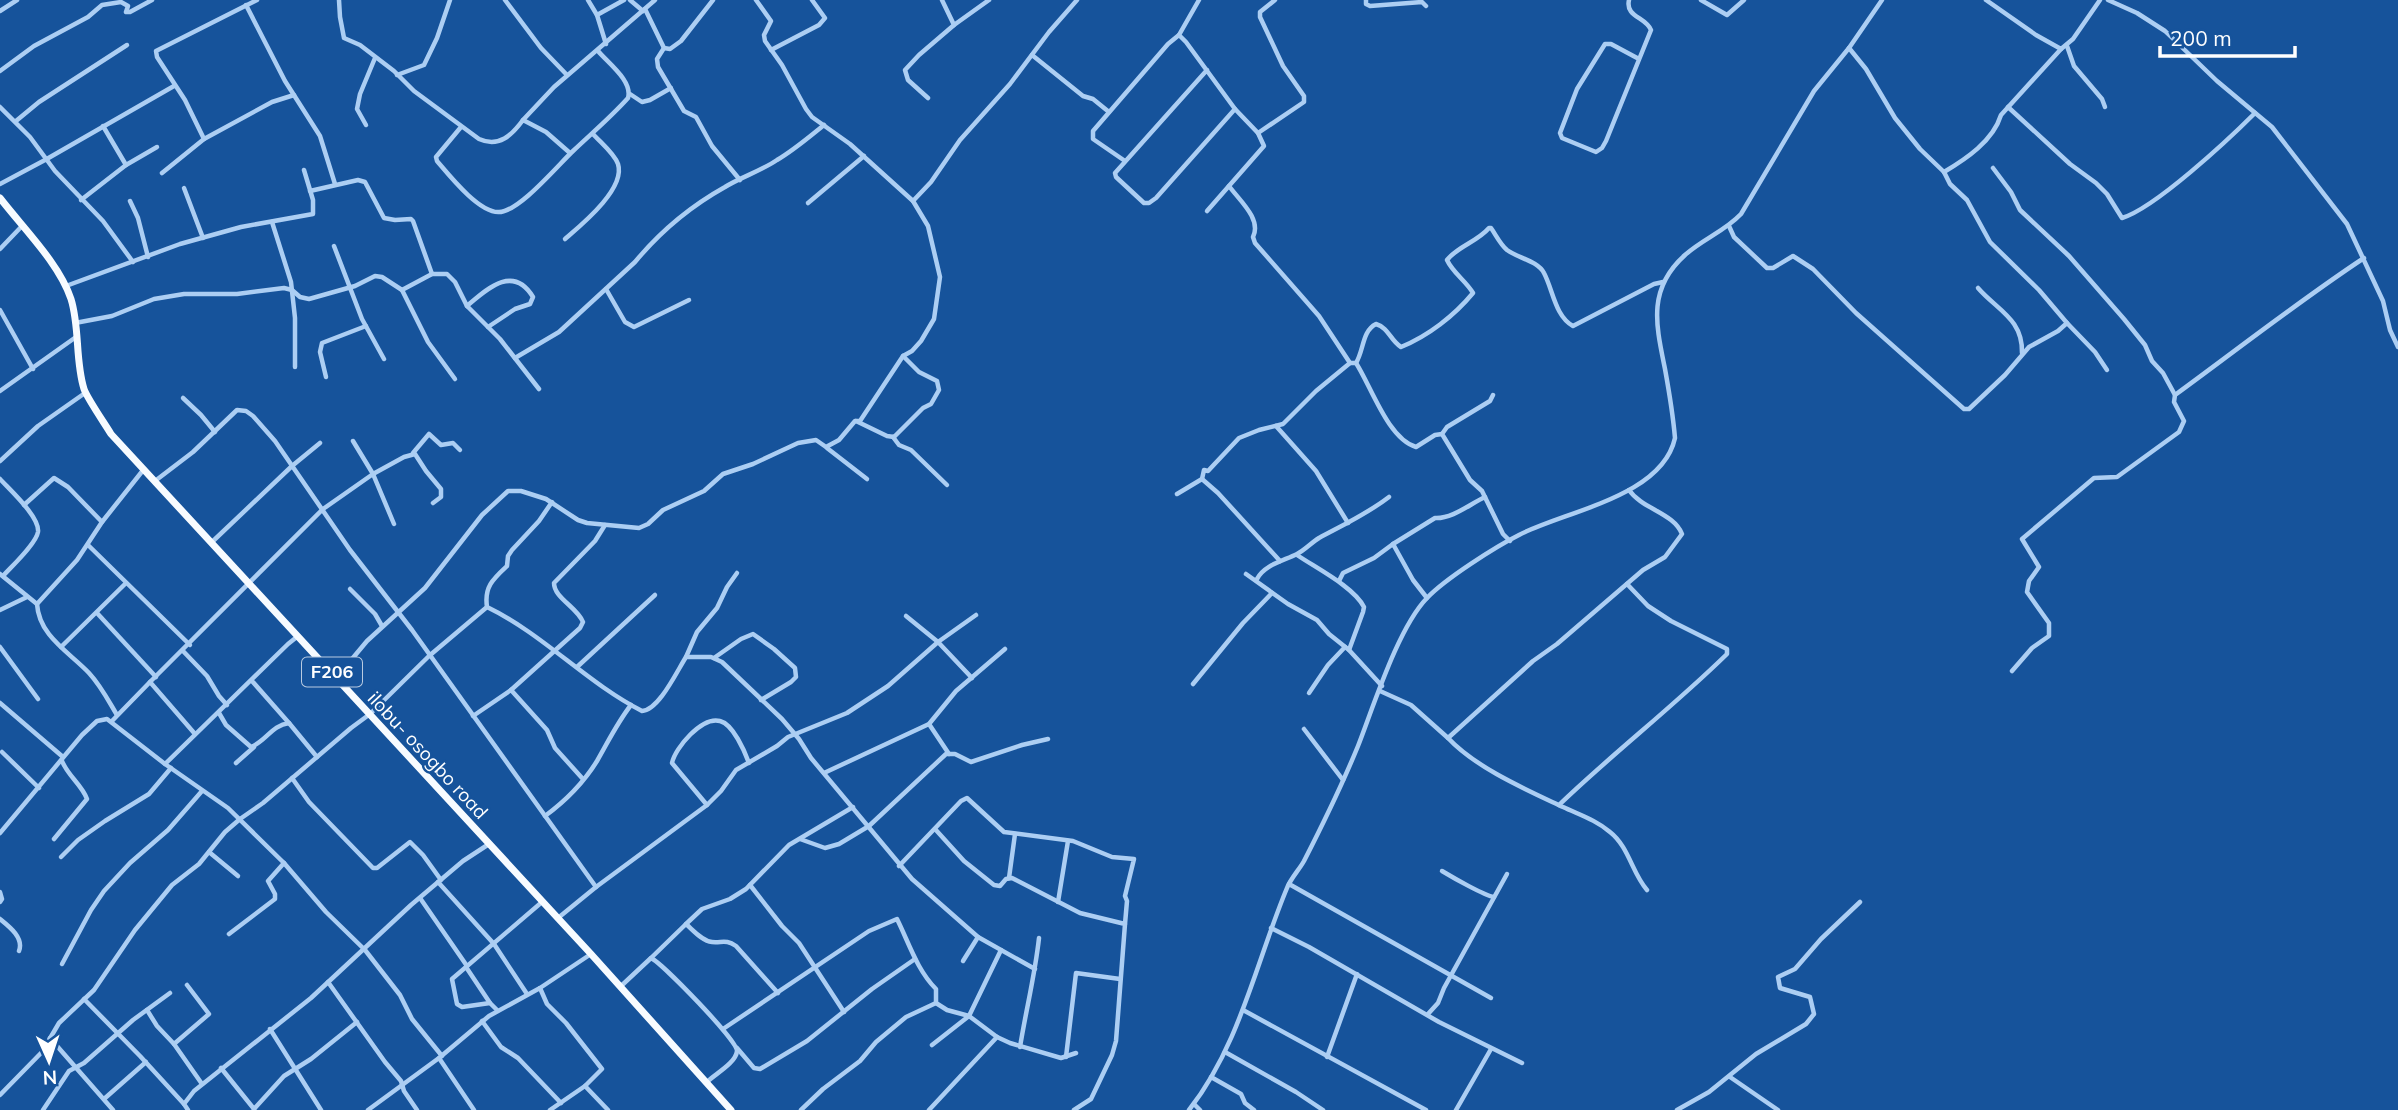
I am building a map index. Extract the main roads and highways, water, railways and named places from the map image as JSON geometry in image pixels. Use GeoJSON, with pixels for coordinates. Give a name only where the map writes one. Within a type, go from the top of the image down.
{"type":"FeatureCollection","features":[{"type":"Feature","properties":{"kind":"main road","name":"ilobu- osogbo road"},"geometry":{"type":"LineString","coordinates":[[0,198],[43,251],[71,299],[85,393],[91,398],[111,434],[591,954],[726,1108]]}}]}
